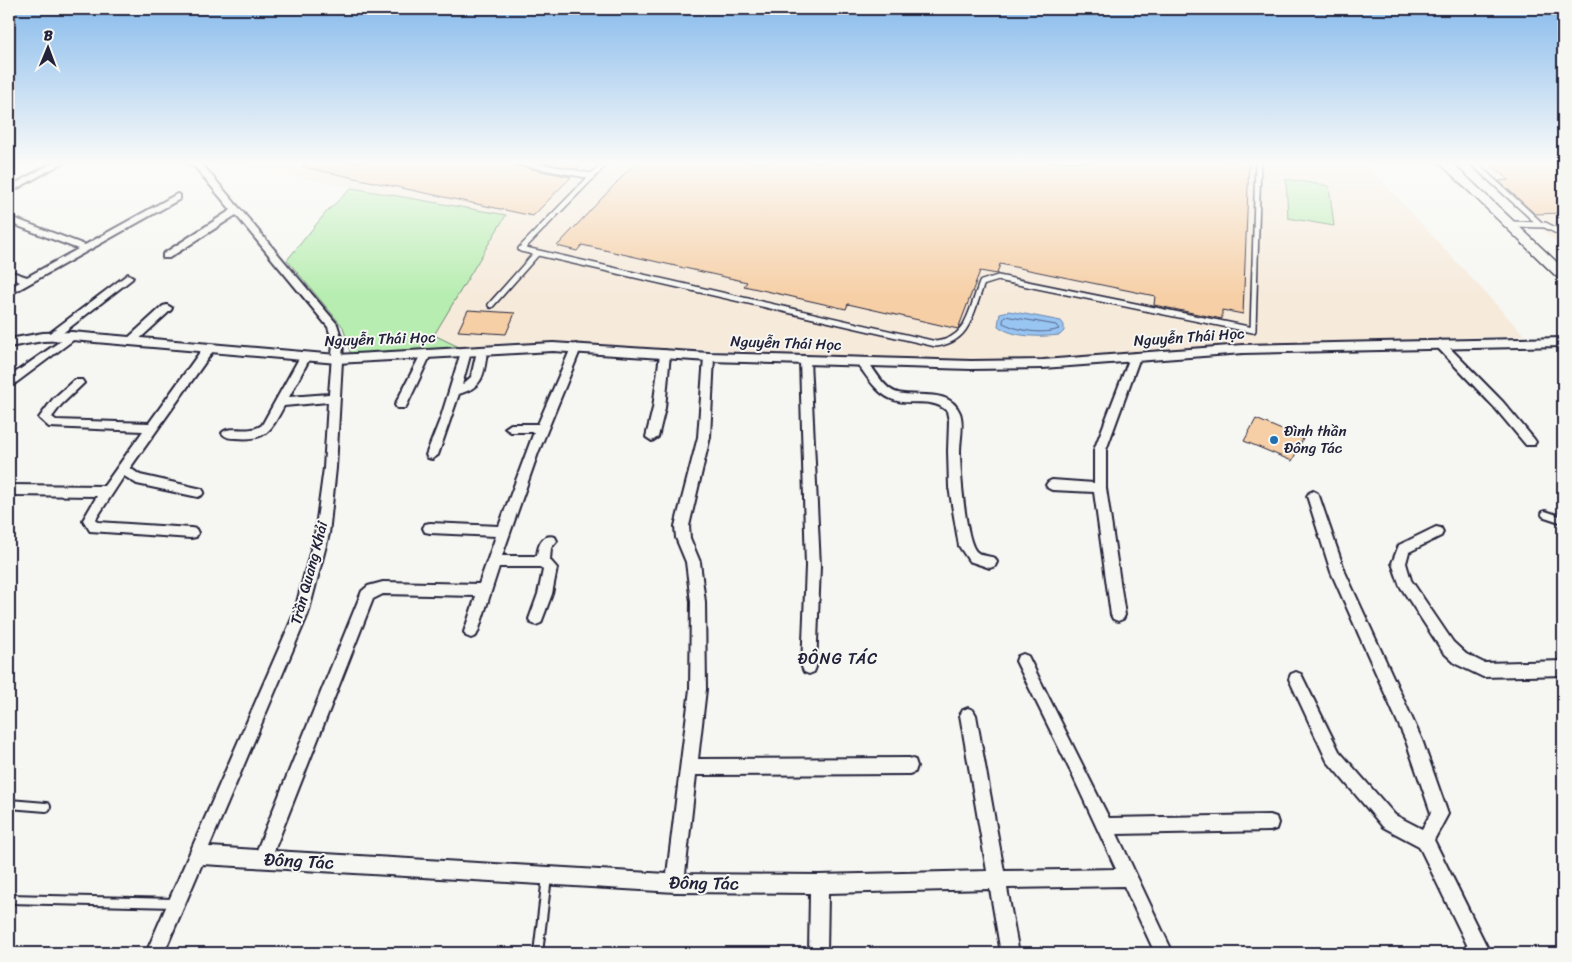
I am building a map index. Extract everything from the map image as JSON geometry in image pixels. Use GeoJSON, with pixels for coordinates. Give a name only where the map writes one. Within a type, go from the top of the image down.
{"type":"FeatureCollection","features":[{"type":"Feature","properties":{"kind":"main road"},"geometry":{"type":"LineString","coordinates":[[1494,207],[1563,275]]}},
{"type":"Feature","properties":{"kind":"street"},"geometry":{"type":"LineString","coordinates":[[9,292],[160,207]]}},
{"type":"Feature","properties":{"kind":"street","name":"Trần Quang Khải"},"geometry":{"type":"LineString","coordinates":[[154,953],[301,614],[322,534],[330,468],[338,344],[333,326],[233,207]]}},
{"type":"Feature","properties":{"kind":"street"},"geometry":{"type":"LineString","coordinates":[[166,256],[236,211]]}},
{"type":"Feature","properties":{"kind":"street"},"geometry":{"type":"LineString","coordinates":[[13,221],[86,249]]}},
{"type":"Feature","properties":{"kind":"street"},"geometry":{"type":"LineString","coordinates":[[9,274],[28,281]]}},
{"type":"Feature","properties":{"kind":"street"},"geometry":{"type":"LineString","coordinates":[[51,337],[128,277]]}},
{"type":"Feature","properties":{"kind":"street"},"geometry":{"type":"LineString","coordinates":[[131,341],[167,308]]}},
{"type":"Feature","properties":{"kind":"street"},"geometry":{"type":"LineString","coordinates":[[9,382],[72,336]]}},
{"type":"Feature","properties":{"kind":"street","name":"Nguyễn Thái Học"},"geometry":{"type":"LineString","coordinates":[[9,343],[72,336],[336,359],[544,347],[709,357],[1008,366],[1242,349],[1563,342]]}},
{"type":"Feature","properties":{"kind":"street"},"geometry":{"type":"LineString","coordinates":[[1440,344],[1499,405],[1530,442]]}},
{"type":"Feature","properties":{"kind":"street"},"geometry":{"type":"LineString","coordinates":[[191,533],[94,527],[89,520],[151,427],[209,348]]}},
{"type":"Feature","properties":{"kind":"street"},"geometry":{"type":"LineString","coordinates":[[471,632],[504,531],[558,386],[576,348]]}},
{"type":"Feature","properties":{"kind":"street"},"geometry":{"type":"LineString","coordinates":[[454,392],[474,384],[477,379],[482,351]]}},
{"type":"Feature","properties":{"kind":"street"},"geometry":{"type":"LineString","coordinates":[[432,455],[466,352]]}},
{"type":"Feature","properties":{"kind":"street"},"geometry":{"type":"LineString","coordinates":[[401,406],[426,354]]}},
{"type":"Feature","properties":{"kind":"street"},"geometry":{"type":"LineString","coordinates":[[652,437],[659,408],[665,354]]}},
{"type":"Feature","properties":{"kind":"street"},"geometry":{"type":"LineString","coordinates":[[228,433],[251,435],[261,433],[266,428],[306,356]]}},
{"type":"Feature","properties":{"kind":"street"},"geometry":{"type":"LineString","coordinates":[[676,883],[698,689],[698,602],[693,562],[683,538],[682,526],[704,437],[709,357]]}},
{"type":"Feature","properties":{"kind":"street"},"geometry":{"type":"LineString","coordinates":[[1118,615],[1100,488],[1100,450],[1135,357]]}},
{"type":"Feature","properties":{"kind":"street"},"geometry":{"type":"LineString","coordinates":[[804,360],[813,566],[809,668]]}},
{"type":"Feature","properties":{"kind":"street"},"geometry":{"type":"LineString","coordinates":[[863,363],[883,388],[896,397],[938,401],[948,405],[953,410],[955,418],[954,449],[957,496],[961,524],[969,552],[973,557],[990,562]]}},
{"type":"Feature","properties":{"kind":"street"},"geometry":{"type":"LineString","coordinates":[[78,382],[57,402],[45,418],[52,424],[151,427]]}},
{"type":"Feature","properties":{"kind":"street"},"geometry":{"type":"LineString","coordinates":[[280,402],[335,398]]}},
{"type":"Feature","properties":{"kind":"street"},"geometry":{"type":"LineString","coordinates":[[511,428],[543,428]]}},
{"type":"Feature","properties":{"kind":"street"},"geometry":{"type":"LineString","coordinates":[[122,469],[137,479],[198,492]]}},
{"type":"Feature","properties":{"kind":"street"},"geometry":{"type":"LineString","coordinates":[[1052,485],[1100,488]]}},
{"type":"Feature","properties":{"kind":"street"},"geometry":{"type":"LineString","coordinates":[[9,490],[107,491]]}},
{"type":"Feature","properties":{"kind":"street"},"geometry":{"type":"LineString","coordinates":[[1313,496],[1338,572],[1414,740],[1440,814],[1425,840]]}},
{"type":"Feature","properties":{"kind":"street"},"geometry":{"type":"LineString","coordinates":[[430,528],[504,531]]}},
{"type":"Feature","properties":{"kind":"street"},"geometry":{"type":"LineString","coordinates":[[1436,532],[1404,549],[1399,563],[1405,582],[1448,647],[1461,659],[1483,670],[1563,668]]}},
{"type":"Feature","properties":{"kind":"street"},"geometry":{"type":"LineString","coordinates":[[543,562],[544,551],[550,541]]}},
{"type":"Feature","properties":{"kind":"street"},"geometry":{"type":"LineString","coordinates":[[493,561],[543,562],[550,568],[550,580],[536,619]]}},
{"type":"Feature","properties":{"kind":"street"},"geometry":{"type":"LineString","coordinates":[[262,859],[367,595],[373,590],[383,588],[484,590]]}},
{"type":"Feature","properties":{"kind":"street"},"geometry":{"type":"LineString","coordinates":[[1023,660],[1076,765],[1164,953]]}},
{"type":"Feature","properties":{"kind":"street"},"geometry":{"type":"LineString","coordinates":[[1296,679],[1333,756],[1389,820],[1425,840],[1480,953]]}},
{"type":"Feature","properties":{"kind":"street"},"geometry":{"type":"LineString","coordinates":[[968,715],[1010,953]]}},
{"type":"Feature","properties":{"kind":"street"},"geometry":{"type":"LineString","coordinates":[[690,767],[909,766]]}},
{"type":"Feature","properties":{"kind":"street"},"geometry":{"type":"LineString","coordinates":[[1104,826],[1270,823]]}},
{"type":"Feature","properties":{"kind":"street","name":"Đông Tác"},"geometry":{"type":"LineString","coordinates":[[196,855],[676,883],[818,884],[1128,877]]}},
{"type":"Feature","properties":{"kind":"street"},"geometry":{"type":"LineString","coordinates":[[818,884],[818,953]]}},
{"type":"Feature","properties":{"kind":"lane"},"geometry":{"type":"LineString","coordinates":[[562,207],[521,249],[930,343],[948,342],[960,336],[964,332],[982,283],[998,278],[1253,330],[1257,207]]}},
{"type":"Feature","properties":{"kind":"lane"},"geometry":{"type":"LineString","coordinates":[[1521,207],[1540,224]]}},
{"type":"Feature","properties":{"kind":"lane"},"geometry":{"type":"LineString","coordinates":[[1512,224],[1551,225],[1563,234]]}},
{"type":"Feature","properties":{"kind":"lane"},"geometry":{"type":"LineString","coordinates":[[491,305],[537,253]]}},
{"type":"Feature","properties":{"kind":"lane"},"geometry":{"type":"LineString","coordinates":[[1545,514],[1563,520]]}},
{"type":"Feature","properties":{"kind":"lane"},"geometry":{"type":"LineString","coordinates":[[9,804],[46,807]]}},
{"type":"Feature","properties":{"kind":"lane"},"geometry":{"type":"LineString","coordinates":[[538,953],[547,875]]}},
{"type":"Feature","properties":{"kind":"lane"},"geometry":{"type":"LineString","coordinates":[[9,899],[177,902]]}},
{"type":"Feature","properties":{"kind":"shaded area"},"geometry":{"type":"Polygon","coordinates":[[[457,207],[1406,207],[1525,336],[1238,344],[1169,349],[1105,357],[1005,363],[519,342],[459,347],[433,335],[506,216],[457,207]]]}},
{"type":"Feature","properties":{"kind":"shaded area"},"geometry":{"type":"Polygon","coordinates":[[[1518,207],[1563,207],[1563,249],[1518,207]]]}},
{"type":"Feature","properties":{"kind":"green space"},"geometry":{"type":"Polygon","coordinates":[[[331,207],[460,207],[506,215],[434,335],[459,347],[351,355],[343,327],[287,260],[331,207]]]}},
{"type":"Feature","properties":{"kind":"green space"},"geometry":{"type":"Polygon","coordinates":[[[1287,207],[1332,207],[1334,226],[1288,218],[1287,207]]]}},
{"type":"Feature","properties":{"kind":"water"},"geometry":{"type":"Polygon","coordinates":[[[1009,311],[1061,321],[1064,325],[1064,331],[1060,335],[1044,336],[1012,333],[998,326],[1000,313],[1009,311]]]}},
{"type":"Feature","properties":{"kind":"building"},"geometry":{"type":"Polygon","coordinates":[[[490,207],[542,207],[533,216],[490,207]]]}},
{"type":"Feature","properties":{"kind":"building"},"geometry":{"type":"Polygon","coordinates":[[[594,207],[1247,207],[1243,314],[1222,310],[1222,319],[1154,305],[1155,296],[1000,264],[997,274],[980,271],[958,329],[848,304],[846,309],[744,286],[747,282],[582,245],[577,251],[557,246],[594,207]]]}},
{"type":"Feature","properties":{"kind":"building"},"geometry":{"type":"Polygon","coordinates":[[[1527,207],[1563,207],[1563,213],[1535,214],[1527,207]]]}},
{"type":"Feature","properties":{"kind":"building"},"geometry":{"type":"Polygon","coordinates":[[[468,310],[515,313],[506,334],[458,331],[468,310]]]}},
{"type":"Feature","properties":{"kind":"building","name":"Đình thần Đông Tác"},"geometry":{"type":"Polygon","coordinates":[[[1256,419],[1303,439],[1292,461],[1244,441],[1256,419]]]}},
{"type":"Feature","properties":{"kind":"place","name":"Đình thần Đông Tác"},"geometry":{"type":"Point","coordinates":[1274,440]}},
{"type":"Feature","properties":{"kind":"district","name":"ĐÔNG TÁC"},"geometry":{"type":"Point","coordinates":[838,658]}}]}
